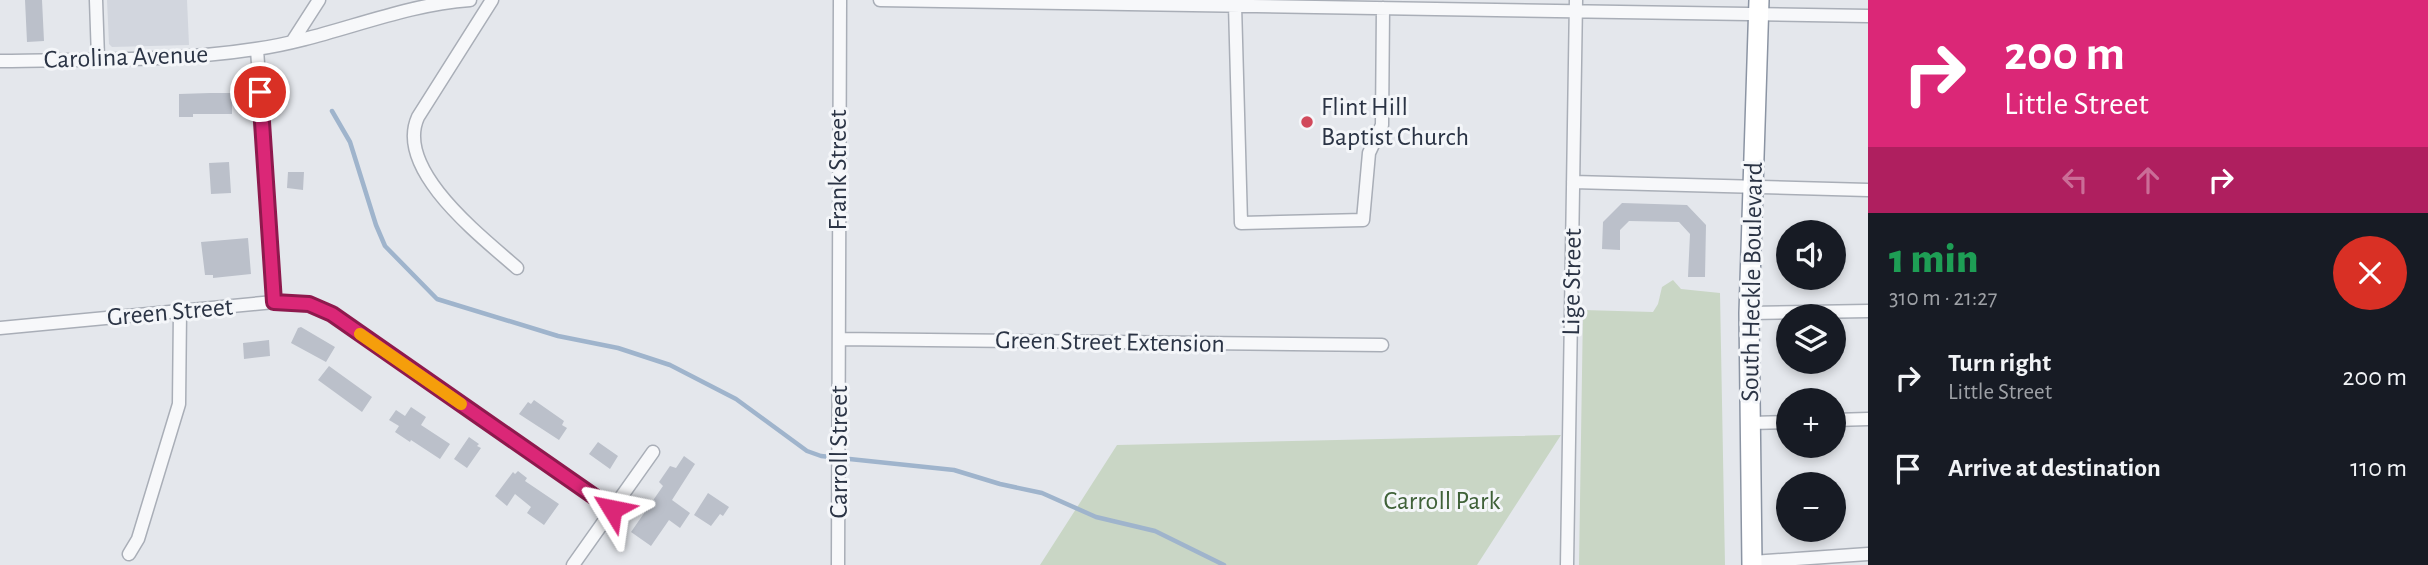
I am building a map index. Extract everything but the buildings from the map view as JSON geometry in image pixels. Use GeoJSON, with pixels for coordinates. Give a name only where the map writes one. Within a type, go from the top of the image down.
{"type":"FeatureCollection","features":[{"type":"Feature","properties":{"kind":"highway","name":"South Heckle Boulevard"},"geometry":{"type":"LineString","coordinates":[[1752,563],[1749,313],[1759,7]]}},
{"type":"Feature","properties":{"kind":"street"},"geometry":{"type":"LineString","coordinates":[[96,0],[98,58]]}},
{"type":"Feature","properties":{"kind":"street"},"geometry":{"type":"LineString","coordinates":[[292,41],[319,0]]}},
{"type":"Feature","properties":{"kind":"street","name":"Carolina Avenue"},"geometry":{"type":"LineString","coordinates":[[0,61],[197,56],[257,49],[431,5],[470,0]]}},
{"type":"Feature","properties":{"kind":"street"},"geometry":{"type":"LineString","coordinates":[[492,0],[418,117],[414,126],[414,145],[425,172],[447,201],[478,234],[517,268]]}},
{"type":"Feature","properties":{"kind":"street","name":"Frank Street"},"geometry":{"type":"LineString","coordinates":[[839,339],[840,0]]}},
{"type":"Feature","properties":{"kind":"street"},"geometry":{"type":"LineString","coordinates":[[880,0],[1207,2],[1384,8],[1759,7],[1868,16]]}},
{"type":"Feature","properties":{"kind":"street"},"geometry":{"type":"LineString","coordinates":[[1235,5],[1241,223],[1363,219],[1370,153],[1382,125],[1384,8]]}},
{"type":"Feature","properties":{"kind":"street","name":"Lige Street"},"geometry":{"type":"LineString","coordinates":[[1567,565],[1576,6]]}},
{"type":"Feature","properties":{"kind":"street"},"geometry":{"type":"LineString","coordinates":[[257,49],[274,302]]}},
{"type":"Feature","properties":{"kind":"street"},"geometry":{"type":"LineString","coordinates":[[1573,182],[1868,190]]}},
{"type":"Feature","properties":{"kind":"street","name":"Green Street"},"geometry":{"type":"LineString","coordinates":[[0,328],[274,302],[309,304],[332,314],[612,509]]}},
{"type":"Feature","properties":{"kind":"street"},"geometry":{"type":"LineString","coordinates":[[129,554],[138,539],[176,418],[180,388],[180,311]]}},
{"type":"Feature","properties":{"kind":"street"},"geometry":{"type":"LineString","coordinates":[[1749,313],[1868,311]]}},
{"type":"Feature","properties":{"kind":"street","name":"Green Street Extension"},"geometry":{"type":"LineString","coordinates":[[839,339],[1382,345]]}},
{"type":"Feature","properties":{"kind":"street","name":"Carroll Street"},"geometry":{"type":"LineString","coordinates":[[838,565],[839,339]]}},
{"type":"Feature","properties":{"kind":"street"},"geometry":{"type":"LineString","coordinates":[[1846,420],[1868,419]]}},
{"type":"Feature","properties":{"kind":"street"},"geometry":{"type":"LineString","coordinates":[[1750,423],[1776,422]]}},
{"type":"Feature","properties":{"kind":"street"},"geometry":{"type":"LineString","coordinates":[[573,565],[653,452]]}},
{"type":"Feature","properties":{"kind":"street"},"geometry":{"type":"LineString","coordinates":[[1752,563],[1868,554]]}},
{"type":"Feature","properties":{"kind":"shaded area"},"geometry":{"type":"Polygon","coordinates":[[[107,0],[187,0],[189,45],[112,47],[109,44],[107,0]]]}},
{"type":"Feature","properties":{"kind":"green space"},"geometry":{"type":"Polygon","coordinates":[[[1673,280],[1681,289],[1720,293],[1725,565],[1579,565],[1583,310],[1653,312],[1662,287],[1673,280]]]}},
{"type":"Feature","properties":{"kind":"green space","name":"Carroll Park"},"geometry":{"type":"Polygon","coordinates":[[[1561,435],[1477,565],[1040,565],[1117,445],[1561,435]]]}},
{"type":"Feature","properties":{"kind":"waterway"},"geometry":{"type":"LineString","coordinates":[[332,111],[350,142],[385,246],[437,299],[558,336],[618,348],[670,365],[736,399],[807,451],[821,456],[954,470],[1042,493],[1096,517],[1155,531],[1224,565]]}},
{"type":"Feature","properties":{"kind":"slow traffic"},"geometry":{"type":"LineString","coordinates":[[360,334],[461,404]]}},
{"type":"Feature","properties":{"kind":"place","name":"Flint Hill Baptist Church"},"geometry":{"type":"Point","coordinates":[1307,122]}},
{"type":"Feature","properties":{"kind":"route"},"geometry":{"type":"LineString","coordinates":[[260,92],[274,302],[309,304],[332,314],[612,509]]}}]}
